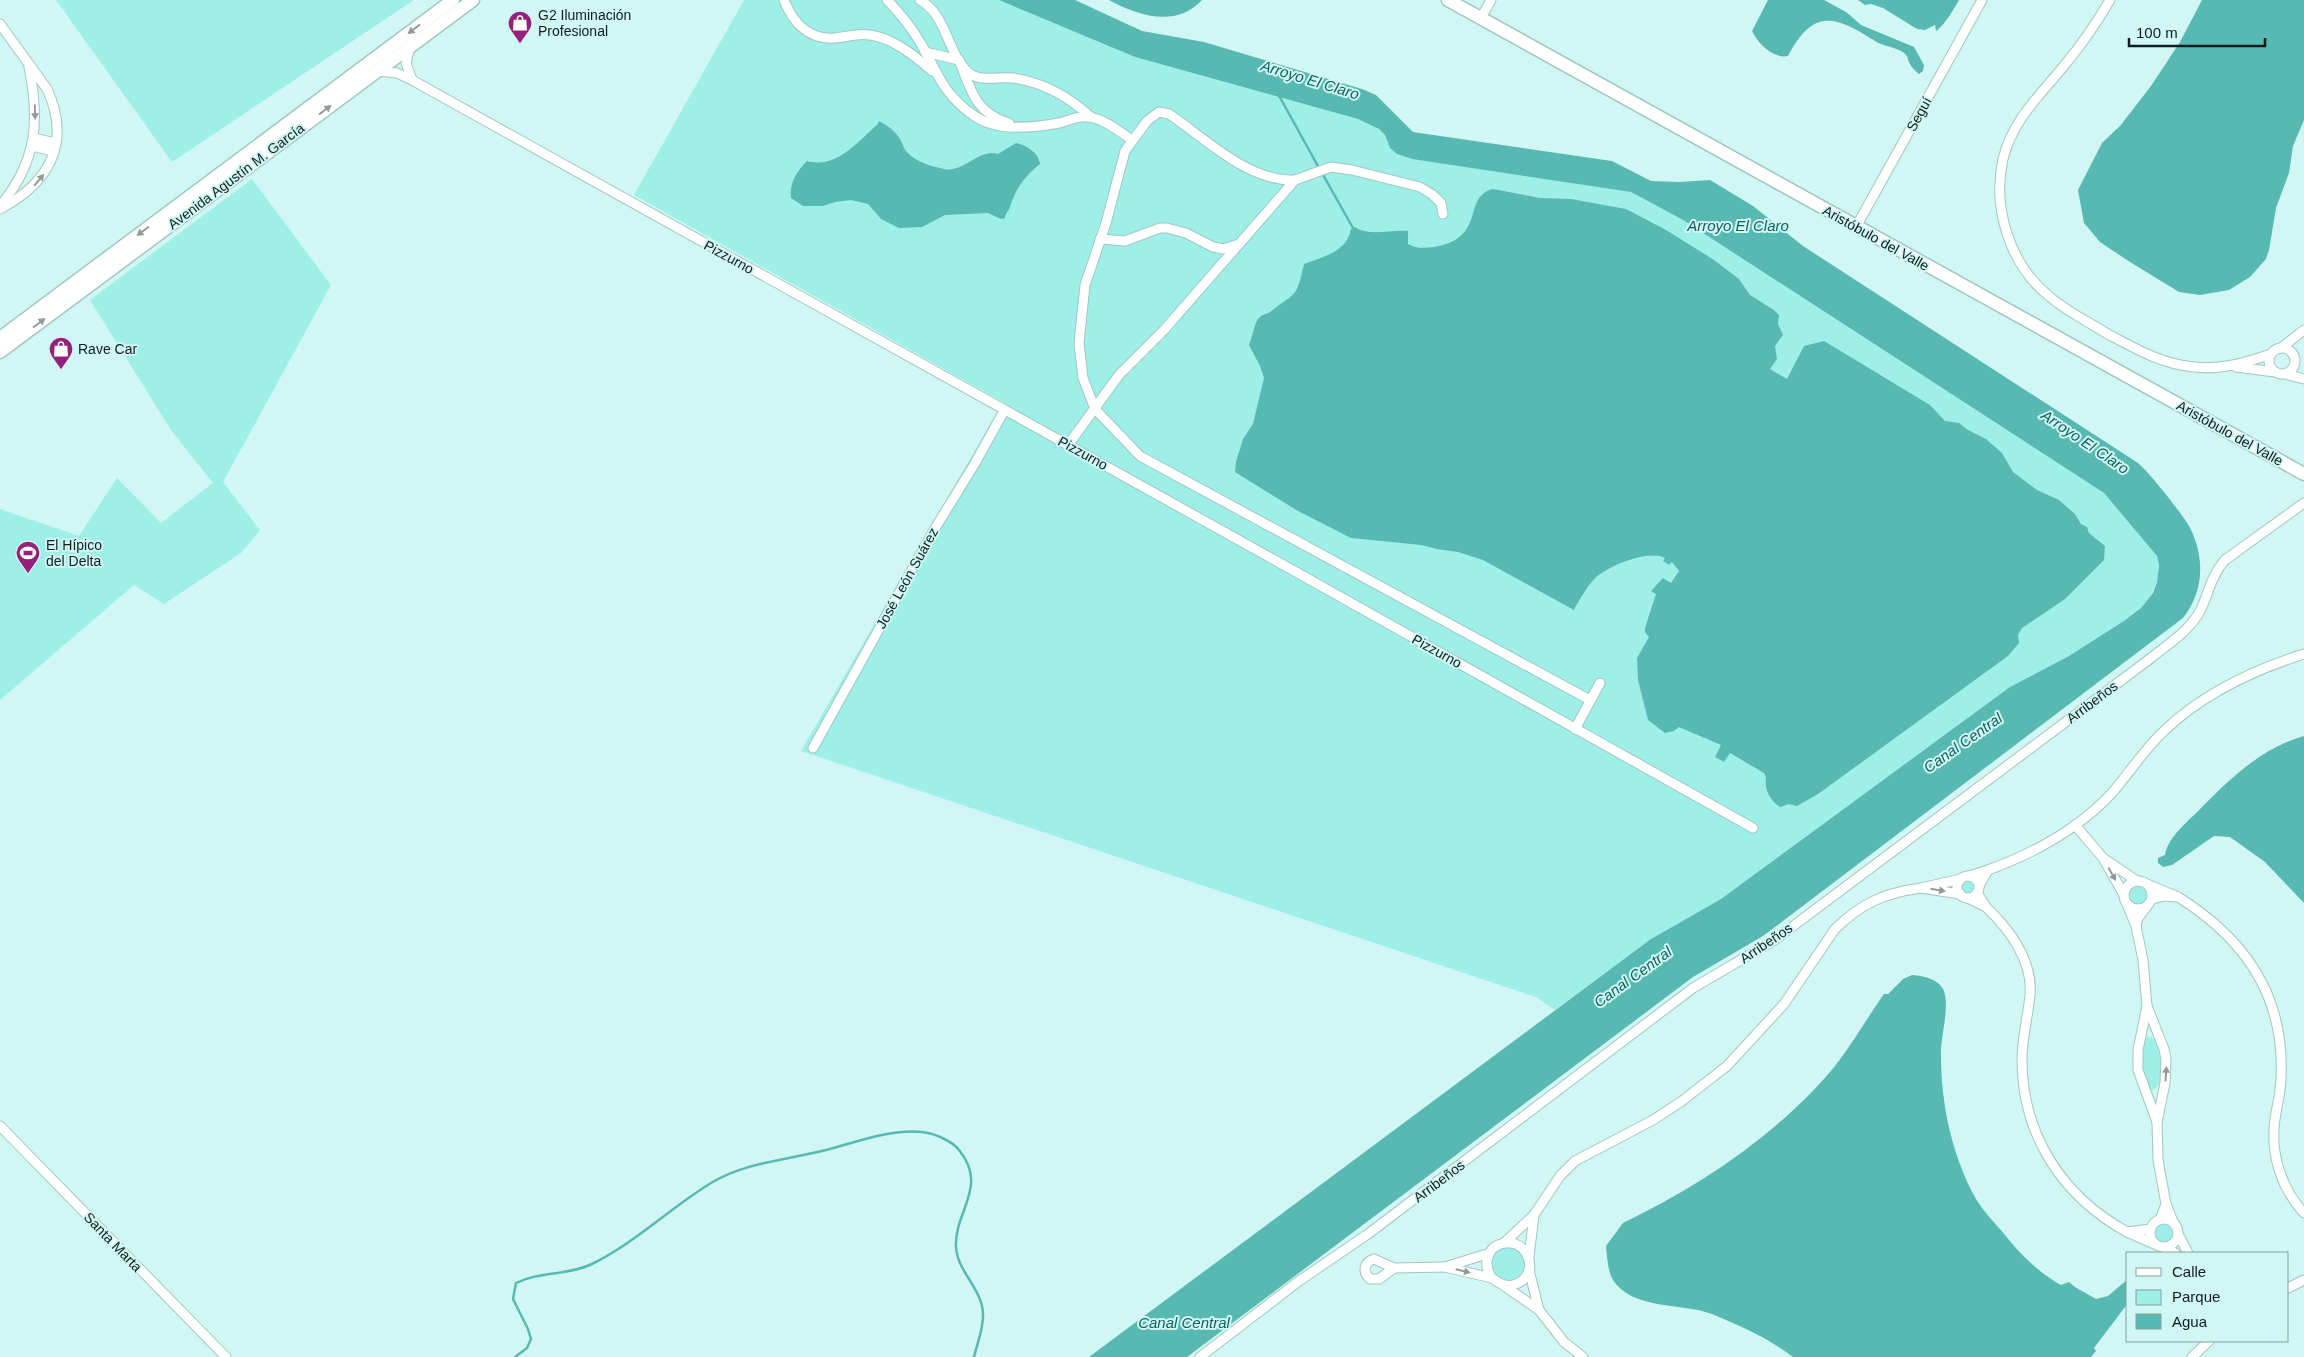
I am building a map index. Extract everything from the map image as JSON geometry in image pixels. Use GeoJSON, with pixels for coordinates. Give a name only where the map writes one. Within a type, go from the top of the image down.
{"type":"FeatureCollection","features":[{"type":"Feature","properties":{"kind":"main road","name":"Avenida Agustín M. García"},"geometry":{"type":"LineString","coordinates":[[0,338],[453,0]]}},
{"type":"Feature","properties":{"kind":"main road","name":"Avenida Agustín M. García"},"geometry":{"type":"LineString","coordinates":[[0,352],[472,0]]}},
{"type":"Feature","properties":{"kind":"main road","name":"Aristóbulo del Valle"},"geometry":{"type":"LineString","coordinates":[[1448,0],[1856,228],[2304,474]]}},
{"type":"Feature","properties":{"kind":"street"},"geometry":{"type":"LineString","coordinates":[[784,0],[801,29],[817,36],[835,38],[850,35],[871,35],[914,54],[936,75]]}},
{"type":"Feature","properties":{"kind":"street"},"geometry":{"type":"LineString","coordinates":[[887,0],[901,14],[949,95],[974,116],[992,125],[1023,127],[1059,123],[1079,116],[1090,117]]}},
{"type":"Feature","properties":{"kind":"street"},"geometry":{"type":"LineString","coordinates":[[920,0],[925,3],[942,25],[975,100],[983,111],[1000,120],[1023,127]]}},
{"type":"Feature","properties":{"kind":"street"},"geometry":{"type":"LineString","coordinates":[[1481,18],[1491,0]]}},
{"type":"Feature","properties":{"kind":"street","name":"Seguí"},"geometry":{"type":"LineString","coordinates":[[1856,228],[1982,0]]}},
{"type":"Feature","properties":{"kind":"street"},"geometry":{"type":"LineString","coordinates":[[2110,0],[2067,63],[2020,118],[2010,140],[2000,179],[2002,214],[2015,254],[2036,284],[2063,307],[2140,352],[2167,363],[2194,367],[2230,366],[2275,372],[2304,379]]}},
{"type":"Feature","properties":{"kind":"street"},"geometry":{"type":"LineString","coordinates":[[0,24],[47,89],[52,101],[56,126],[54,147],[47,170],[36,186],[24,195],[0,207]]}},
{"type":"Feature","properties":{"kind":"street"},"geometry":{"type":"LineString","coordinates":[[410,46],[406,63],[412,80]]}},
{"type":"Feature","properties":{"kind":"street"},"geometry":{"type":"LineString","coordinates":[[925,52],[959,60],[968,72],[977,78],[1012,78],[1046,88],[1071,99],[1090,117],[1132,140]]}},
{"type":"Feature","properties":{"kind":"street"},"geometry":{"type":"LineString","coordinates":[[0,207],[24,169],[33,142],[35,107],[28,64]]}},
{"type":"Feature","properties":{"kind":"street","name":"Pizzurno"},"geometry":{"type":"LineString","coordinates":[[378,71],[397,73],[412,80],[1753,828]]}},
{"type":"Feature","properties":{"kind":"street"},"geometry":{"type":"LineString","coordinates":[[1443,214],[1441,203],[1433,195],[1420,187],[1352,170],[1327,169],[1295,180],[1286,181],[1265,176],[1226,156],[1168,114],[1159,112],[1147,121],[1126,151],[1085,285],[1079,343],[1083,378],[1094,409],[1140,456],[1590,700]]}},
{"type":"Feature","properties":{"kind":"street"},"geometry":{"type":"LineString","coordinates":[[33,142],[54,147]]}},
{"type":"Feature","properties":{"kind":"street"},"geometry":{"type":"LineString","coordinates":[[1068,445],[1119,375],[1164,330],[1295,180]]}},
{"type":"Feature","properties":{"kind":"street"},"geometry":{"type":"LineString","coordinates":[[1100,239],[1125,241],[1160,228],[1168,228],[1186,233],[1213,247],[1223,249],[1239,244]]}},
{"type":"Feature","properties":{"kind":"street"},"geometry":{"type":"LineString","coordinates":[[2230,366],[2271,354],[2303,331]]}},
{"type":"Feature","properties":{"kind":"street"},"geometry":{"type":"LineString","coordinates":[[2285,374],[2291,370],[2296,343],[2303,331]]}},
{"type":"Feature","properties":{"kind":"street"},"geometry":{"type":"LineString","coordinates":[[2281,348],[2289,350],[2304,374]]}},
{"type":"Feature","properties":{"kind":"street"},"geometry":{"type":"LineString","coordinates":[[2271,354],[2269,362],[2275,372]]}},
{"type":"Feature","properties":{"kind":"street","name":"José León Suárez"},"geometry":{"type":"LineString","coordinates":[[813,748],[934,530],[974,465],[1004,411]]}},
{"type":"Feature","properties":{"kind":"street","name":"Arribeños"},"geometry":{"type":"LineString","coordinates":[[1200,1357],[1299,1281],[1368,1234],[1693,988],[1773,941],[2151,658],[2196,618],[2216,572],[2225,560],[2304,503]]}},
{"type":"Feature","properties":{"kind":"street"},"geometry":{"type":"LineString","coordinates":[[1492,1278],[1486,1266],[1490,1252],[1493,1248],[1504,1243],[1534,1215],[1560,1176],[1575,1162],[1653,1120],[1682,1101],[1727,1066],[1784,1004],[1826,941],[1846,918],[1858,908],[1884,896],[1965,878],[2020,857],[2075,825],[2109,796],[2164,730],[2198,704],[2249,674],[2304,654]]}},
{"type":"Feature","properties":{"kind":"street"},"geometry":{"type":"LineString","coordinates":[[1575,728],[1600,683]]}},
{"type":"Feature","properties":{"kind":"street"},"geometry":{"type":"LineString","coordinates":[[2075,825],[2103,858],[2126,900],[2136,926],[2143,960],[2147,1006],[2140,1041],[2138,1070],[2157,1122]]}},
{"type":"Feature","properties":{"kind":"street"},"geometry":{"type":"LineString","coordinates":[[2103,858],[2137,881],[2178,897],[2205,914],[2239,945],[2258,977],[2272,1008],[2280,1041],[2280,1095],[2274,1131],[2276,1159],[2285,1186],[2304,1213]]}},
{"type":"Feature","properties":{"kind":"street"},"geometry":{"type":"LineString","coordinates":[[1964,896],[1978,890],[1988,870]]}},
{"type":"Feature","properties":{"kind":"street"},"geometry":{"type":"LineString","coordinates":[[1965,878],[1976,879],[1978,890],[1986,906],[2010,933],[2018,946],[2027,971],[2030,992],[2023,1045],[2022,1076],[2028,1107],[2038,1138],[2054,1168],[2077,1196],[2093,1211],[2127,1232],[2173,1252]]}},
{"type":"Feature","properties":{"kind":"street"},"geometry":{"type":"LineString","coordinates":[[1964,896],[1958,888],[1965,878]]}},
{"type":"Feature","properties":{"kind":"street"},"geometry":{"type":"LineString","coordinates":[[2126,900],[2126,887],[2137,881]]}},
{"type":"Feature","properties":{"kind":"street"},"geometry":{"type":"LineString","coordinates":[[2136,926],[2138,918],[2150,902],[2152,891],[2147,884]]}},
{"type":"Feature","properties":{"kind":"street"},"geometry":{"type":"LineString","coordinates":[[1921,888],[1964,896],[1986,906]]}},
{"type":"Feature","properties":{"kind":"street"},"geometry":{"type":"LineString","coordinates":[[2126,900],[2139,909],[2164,896],[2178,897]]}},
{"type":"Feature","properties":{"kind":"street"},"geometry":{"type":"LineString","coordinates":[[2147,1006],[2164,1049],[2166,1067],[2164,1091],[2157,1122],[2158,1160],[2166,1204],[2187,1252]]}},
{"type":"Feature","properties":{"kind":"street"},"geometry":{"type":"LineString","coordinates":[[2140,1041],[2146,1035],[2154,1035],[2160,1038]]}},
{"type":"Feature","properties":{"kind":"street"},"geometry":{"type":"LineString","coordinates":[[2145,1093],[2158,1095],[2164,1091]]}},
{"type":"Feature","properties":{"kind":"street","name":"Santa Marta"},"geometry":{"type":"LineString","coordinates":[[0,1126],[226,1357]]}},
{"type":"Feature","properties":{"kind":"street"},"geometry":{"type":"LineString","coordinates":[[2127,1232],[2150,1229],[2160,1220],[2166,1204]]}},
{"type":"Feature","properties":{"kind":"street"},"geometry":{"type":"LineString","coordinates":[[1534,1215],[1529,1270],[1539,1310]]}},
{"type":"Feature","properties":{"kind":"street"},"geometry":{"type":"LineString","coordinates":[[2160,1220],[2168,1220],[2174,1224]]}},
{"type":"Feature","properties":{"kind":"street"},"geometry":{"type":"LineString","coordinates":[[2150,1229],[2150,1237],[2159,1246],[2172,1245],[2178,1234]]}},
{"type":"Feature","properties":{"kind":"street"},"geometry":{"type":"LineString","coordinates":[[1504,1243],[1516,1244],[1522,1247],[1529,1258]]}},
{"type":"Feature","properties":{"kind":"street"},"geometry":{"type":"LineString","coordinates":[[1445,1267],[1490,1252]]}},
{"type":"Feature","properties":{"kind":"street"},"geometry":{"type":"LineString","coordinates":[[1394,1268],[1445,1267],[1492,1278],[1539,1310],[1564,1342],[1583,1357]]}},
{"type":"Feature","properties":{"kind":"street"},"geometry":{"type":"LineString","coordinates":[[1503,1285],[1516,1284],[1526,1276],[1529,1270]]}},
{"type":"Feature","properties":{"kind":"street"},"geometry":{"type":"LineString","coordinates":[[2289,1288],[2304,1280]]}},
{"type":"Feature","properties":{"kind":"street"},"geometry":{"type":"LineString","coordinates":[[2192,1357],[2208,1342]]}},
{"type":"Feature","properties":{"kind":"green space"},"geometry":{"type":"Polygon","coordinates":[[[56,0],[414,0],[172,162],[56,0]]]}},
{"type":"Feature","properties":{"kind":"green space"},"geometry":{"type":"Polygon","coordinates":[[[744,0],[999,0],[1135,57],[1358,119],[1379,129],[1385,135],[1390,148],[1397,154],[1412,159],[1631,192],[1683,220],[2104,493],[2157,556],[2158,574],[2153,590],[2144,605],[2131,617],[2069,656],[1721,899],[1651,939],[1555,1010],[1536,997],[801,751],[1003,402],[634,195],[744,0]]]}},
{"type":"Feature","properties":{"kind":"green space"},"geometry":{"type":"Polygon","coordinates":[[[252,179],[331,285],[223,482],[260,530],[241,553],[164,604],[134,585],[0,700],[0,509],[79,536],[117,478],[161,523],[213,483],[171,430],[90,300],[252,179]]]}},
{"type":"Feature","properties":{"kind":"green space"},"geometry":{"type":"Polygon","coordinates":[[[1969,879],[1975,881],[1977,887],[1975,893],[1969,895],[1963,893],[1961,887],[1963,881],[1969,879]]]}},
{"type":"Feature","properties":{"kind":"green space"},"geometry":{"type":"Polygon","coordinates":[[[2138,883],[2146,886],[2149,894],[2146,902],[2138,905],[2130,902],[2127,894],[2130,886],[2138,883]]]}},
{"type":"Feature","properties":{"kind":"green space"},"geometry":{"type":"Polygon","coordinates":[[[2152,1037],[2160,1056],[2161,1073],[2157,1086],[2153,1090],[2149,1090],[2141,1073],[2142,1041],[2145,1038],[2152,1037]]]}},
{"type":"Feature","properties":{"kind":"green space"},"geometry":{"type":"Polygon","coordinates":[[[2164,1223],[2171,1226],[2174,1233],[2171,1240],[2164,1243],[2157,1240],[2154,1233],[2157,1226],[2164,1223]]]}},
{"type":"Feature","properties":{"kind":"green space"},"geometry":{"type":"Polygon","coordinates":[[[1507,1244],[1522,1251],[1524,1260],[1522,1274],[1512,1280],[1499,1277],[1491,1271],[1492,1253],[1507,1244]]]}},
{"type":"Feature","properties":{"kind":"water"},"geometry":{"type":"Polygon","coordinates":[[[999,0],[1075,0],[1142,31],[1204,42],[1362,89],[1376,95],[1413,132],[1612,161],[1651,181],[1710,180],[1753,206],[1803,246],[2138,463],[2168,497],[2184,519],[2192,532],[2199,554],[2200,576],[2198,587],[2195,598],[2183,618],[1763,936],[1693,977],[1187,1357],[1089,1357],[1651,939],[1721,899],[2010,687],[2069,656],[2124,621],[2141,608],[2153,593],[2157,582],[2159,565],[2157,556],[2104,493],[1683,220],[1631,192],[1412,159],[1397,154],[1390,148],[1385,135],[1379,129],[1358,119],[1135,57],[999,0]]]}},
{"type":"Feature","properties":{"kind":"water"},"geometry":{"type":"Polygon","coordinates":[[[1109,0],[1202,0],[1192,9],[1169,17],[1132,11],[1109,0]]]}},
{"type":"Feature","properties":{"kind":"water"},"geometry":{"type":"Polygon","coordinates":[[[1768,0],[1824,0],[1846,12],[1861,25],[1914,47],[1924,65],[1923,71],[1919,74],[1916,72],[1906,55],[1900,50],[1878,43],[1861,32],[1836,22],[1816,23],[1797,41],[1788,56],[1772,53],[1758,41],[1752,31],[1768,0]]]}},
{"type":"Feature","properties":{"kind":"water"},"geometry":{"type":"Polygon","coordinates":[[[1858,0],[1959,0],[1952,12],[1936,31],[1935,25],[1925,30],[1917,29],[1883,8],[1871,4],[1865,5],[1858,0]]]}},
{"type":"Feature","properties":{"kind":"water"},"geometry":{"type":"Polygon","coordinates":[[[2202,0],[2304,0],[2304,120],[2293,146],[2289,173],[2276,208],[2266,259],[2250,277],[2229,290],[2200,295],[2179,292],[2100,242],[2084,223],[2078,190],[2102,143],[2120,126],[2151,86],[2180,42],[2202,0]]]}},
{"type":"Feature","properties":{"kind":"water"},"geometry":{"type":"Polygon","coordinates":[[[879,121],[897,135],[910,155],[919,161],[944,169],[958,168],[978,157],[991,153],[998,154],[1016,143],[1031,150],[1037,156],[1040,164],[1022,183],[1005,218],[1001,219],[988,213],[945,215],[922,227],[899,228],[881,219],[868,204],[851,200],[823,206],[803,206],[791,198],[791,187],[800,169],[807,161],[828,161],[837,158],[854,146],[879,121]]]}},
{"type":"Feature","properties":{"kind":"water"},"geometry":{"type":"Polygon","coordinates":[[[1493,189],[1540,198],[1571,199],[1626,209],[1666,230],[1714,260],[1739,279],[1750,295],[1779,315],[1778,324],[1783,335],[1775,346],[1777,359],[1770,369],[1787,379],[1804,346],[1824,341],[1930,405],[1945,421],[1959,423],[1986,439],[2002,453],[2013,472],[2037,490],[2059,500],[2075,514],[2081,524],[2087,527],[2089,533],[2105,546],[2104,560],[2065,599],[2022,628],[2018,635],[2019,643],[2008,656],[1818,794],[1797,806],[1789,804],[1780,807],[1768,794],[1764,773],[1730,753],[1724,762],[1715,757],[1721,745],[1679,727],[1674,731],[1665,733],[1648,720],[1638,680],[1637,658],[1649,637],[1645,632],[1645,628],[1656,594],[1651,591],[1663,578],[1671,583],[1679,571],[1672,562],[1669,565],[1663,561],[1665,558],[1649,556],[1639,557],[1618,564],[1594,579],[1574,610],[1483,560],[1458,552],[1421,545],[1351,538],[1298,511],[1235,472],[1243,439],[1253,424],[1264,378],[1249,345],[1255,326],[1261,316],[1291,297],[1297,289],[1304,264],[1340,248],[1349,237],[1351,229],[1355,227],[1367,232],[1408,231],[1408,244],[1411,246],[1434,247],[1451,242],[1462,235],[1468,227],[1478,200],[1483,193],[1493,189]]]}},
{"type":"Feature","properties":{"kind":"water"},"geometry":{"type":"Polygon","coordinates":[[[2304,736],[2304,903],[2265,862],[2230,837],[2214,836],[2172,865],[2163,867],[2158,863],[2158,858],[2165,855],[2170,841],[2180,829],[2236,775],[2261,756],[2289,741],[2304,736]]]}},
{"type":"Feature","properties":{"kind":"water"},"geometry":{"type":"Polygon","coordinates":[[[1912,975],[1926,977],[1939,984],[1944,991],[1946,1006],[1941,1048],[1943,1093],[1954,1148],[1979,1204],[2024,1256],[2045,1275],[2061,1285],[2069,1282],[2096,1299],[2108,1296],[2126,1281],[2126,1306],[2094,1348],[2096,1351],[2091,1357],[1793,1357],[1754,1333],[1712,1314],[1645,1301],[1632,1296],[1622,1290],[1611,1277],[1606,1246],[1623,1223],[1709,1175],[1737,1156],[1790,1114],[1835,1066],[1884,994],[1888,994],[1903,979],[1912,975]]]}},
{"type":"Feature","properties":{"kind":"waterway"},"geometry":{"type":"LineString","coordinates":[[1277,92],[1319,168]]}},
{"type":"Feature","properties":{"kind":"waterway"},"geometry":{"type":"LineString","coordinates":[[1322,173],[1353,228]]}},
{"type":"Feature","properties":{"kind":"waterway"},"geometry":{"type":"LineString","coordinates":[[515,1357],[527,1348],[531,1339],[513,1299],[516,1283],[525,1279],[583,1268],[608,1256],[711,1183],[738,1170],[898,1132],[922,1132],[937,1136],[956,1147],[967,1163],[971,1176],[971,1187],[960,1222],[956,1247],[957,1256],[975,1289],[982,1307],[982,1326],[974,1357]]}},
{"type":"Feature","properties":{"kind":"place","name":"G2 Iluminación Profesional"},"geometry":{"type":"Point","coordinates":[520,44]}},
{"type":"Feature","properties":{"kind":"place","name":"Rave Car"},"geometry":{"type":"Point","coordinates":[61,370]}},
{"type":"Feature","properties":{"kind":"place","name":"El Hípico del Delta"},"geometry":{"type":"Point","coordinates":[28,574]}},
{"type":"Feature","properties":{"kind":"water label","name":"Arroyo El Claro"},"geometry":{"type":"Point","coordinates":[1310,80]}},
{"type":"Feature","properties":{"kind":"water label","name":"Arroyo El Claro"},"geometry":{"type":"Point","coordinates":[1738,226]}},
{"type":"Feature","properties":{"kind":"water label","name":"Arroyo El Claro"},"geometry":{"type":"Point","coordinates":[2085,442]}},
{"type":"Feature","properties":{"kind":"water label","name":"Canal Central"},"geometry":{"type":"Point","coordinates":[1963,743]}},
{"type":"Feature","properties":{"kind":"water label","name":"Canal Central"},"geometry":{"type":"Point","coordinates":[1633,977]}},
{"type":"Feature","properties":{"kind":"water label","name":"Canal Central"},"geometry":{"type":"Point","coordinates":[1184,1323]}}]}
